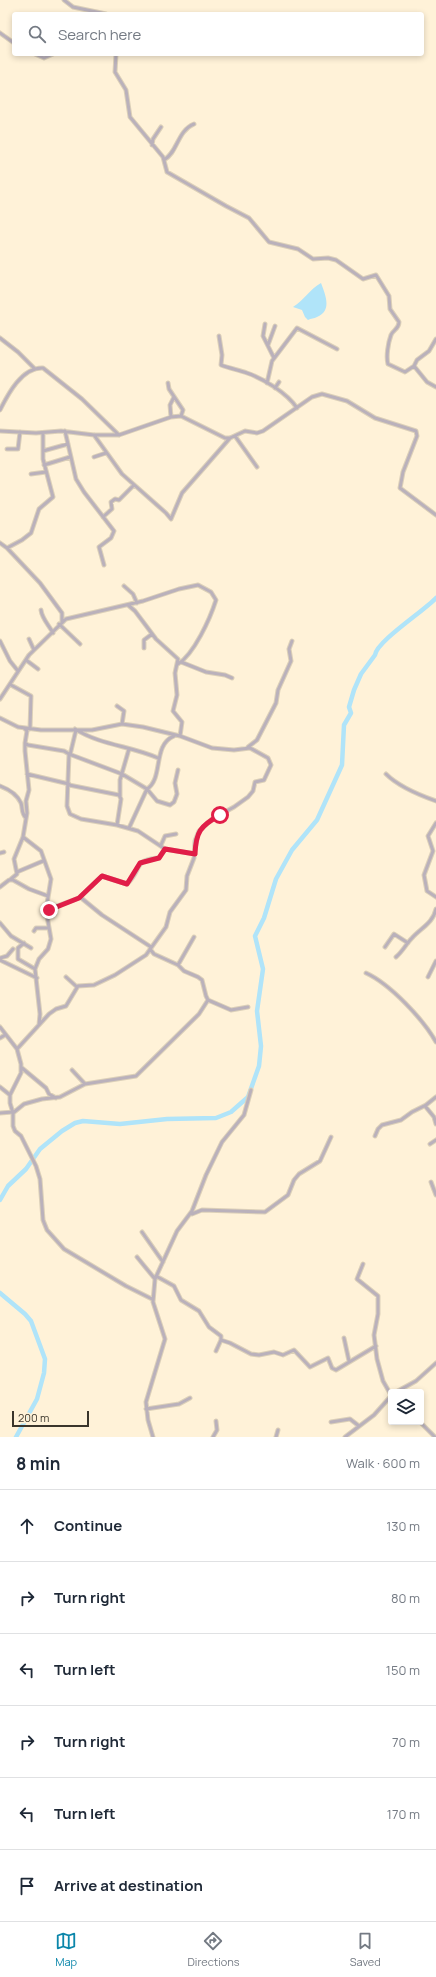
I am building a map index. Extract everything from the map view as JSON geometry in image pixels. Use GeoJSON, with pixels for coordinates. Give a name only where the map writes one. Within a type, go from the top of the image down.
{"type":"FeatureCollection","features":[{"type":"Feature","properties":{"kind":"street"},"geometry":{"type":"LineString","coordinates":[[64,0],[73,7],[97,12]]}},
{"type":"Feature","properties":{"kind":"street"},"geometry":{"type":"LineString","coordinates":[[0,33],[12,42]]}},
{"type":"Feature","properties":{"kind":"street"},"geometry":{"type":"LineString","coordinates":[[116,56],[115,72],[126,90],[130,117],[164,160],[168,174],[249,218],[269,242],[298,249],[313,259],[328,258],[336,260],[363,279],[376,275],[388,294],[390,309],[398,320],[399,325],[391,335],[388,364],[405,372],[414,366],[419,358],[429,351],[436,339]]}},
{"type":"Feature","properties":{"kind":"street"},"geometry":{"type":"LineString","coordinates":[[164,160],[172,152],[178,139],[194,124]]}},
{"type":"Feature","properties":{"kind":"street"},"geometry":{"type":"LineString","coordinates":[[152,145],[153,139],[161,127]]}},
{"type":"Feature","properties":{"kind":"street"},"geometry":{"type":"LineString","coordinates":[[265,324],[263,336],[274,358]]}},
{"type":"Feature","properties":{"kind":"street"},"geometry":{"type":"LineString","coordinates":[[268,345],[275,326]]}},
{"type":"Feature","properties":{"kind":"street"},"geometry":{"type":"LineString","coordinates":[[267,383],[269,368],[274,358],[282,351],[290,336],[297,328],[337,349]]}},
{"type":"Feature","properties":{"kind":"street"},"geometry":{"type":"LineString","coordinates":[[219,336],[222,354],[221,365],[247,373],[267,383],[287,395],[297,408]]}},
{"type":"Feature","properties":{"kind":"street"},"geometry":{"type":"LineString","coordinates":[[0,338],[18,352],[35,369]]}},
{"type":"Feature","properties":{"kind":"street"},"geometry":{"type":"LineString","coordinates":[[414,366],[427,382],[436,387]]}},
{"type":"Feature","properties":{"kind":"street"},"geometry":{"type":"LineString","coordinates":[[0,410],[9,393],[18,382],[35,369],[46,369],[60,383],[82,399],[119,435]]}},
{"type":"Feature","properties":{"kind":"street"},"geometry":{"type":"LineString","coordinates":[[168,382],[169,389],[174,398],[184,410],[181,416]]}},
{"type":"Feature","properties":{"kind":"street"},"geometry":{"type":"LineString","coordinates":[[275,388],[279,382]]}},
{"type":"Feature","properties":{"kind":"street"},"geometry":{"type":"LineString","coordinates":[[94,435],[106,453],[134,485],[171,519],[182,493],[230,438],[245,431],[257,433],[263,431],[279,418],[297,408],[312,397],[322,394],[347,401],[375,418],[416,431],[418,436],[405,467],[400,488],[436,515]]}},
{"type":"Feature","properties":{"kind":"street"},"geometry":{"type":"LineString","coordinates":[[170,417],[170,405],[174,398]]}},
{"type":"Feature","properties":{"kind":"street"},"geometry":{"type":"LineString","coordinates":[[0,431],[43,433],[65,431],[94,435],[119,435],[170,417],[181,416],[198,423],[222,437],[230,438]]}},
{"type":"Feature","properties":{"kind":"street"},"geometry":{"type":"LineString","coordinates":[[65,431],[70,457],[80,486],[114,532],[111,538],[99,547],[104,565]]}},
{"type":"Feature","properties":{"kind":"street"},"geometry":{"type":"LineString","coordinates":[[7,449],[18,449],[20,432]]}},
{"type":"Feature","properties":{"kind":"street"},"geometry":{"type":"LineString","coordinates":[[7,548],[31,533],[39,509],[52,497],[44,465],[43,433]]}},
{"type":"Feature","properties":{"kind":"street"},"geometry":{"type":"LineString","coordinates":[[235,436],[257,467]]}},
{"type":"Feature","properties":{"kind":"street"},"geometry":{"type":"LineString","coordinates":[[43,451],[68,444]]}},
{"type":"Feature","properties":{"kind":"street"},"geometry":{"type":"LineString","coordinates":[[94,457],[106,453]]}},
{"type":"Feature","properties":{"kind":"street"},"geometry":{"type":"LineString","coordinates":[[44,465],[70,457]]}},
{"type":"Feature","properties":{"kind":"street"},"geometry":{"type":"LineString","coordinates":[[31,474],[46,472]]}},
{"type":"Feature","properties":{"kind":"street"},"geometry":{"type":"LineString","coordinates":[[104,517],[112,509],[111,502],[115,499],[119,500],[134,485]]}},
{"type":"Feature","properties":{"kind":"street"},"geometry":{"type":"LineString","coordinates":[[0,543],[7,548],[38,580],[56,603],[63,614],[61,623]]}},
{"type":"Feature","properties":{"kind":"street"},"geometry":{"type":"LineString","coordinates":[[0,699],[34,650],[53,633],[61,623],[69,618],[137,603],[180,589],[198,585],[214,595],[216,600],[207,622],[187,656],[178,664]]}},
{"type":"Feature","properties":{"kind":"street"},"geometry":{"type":"LineString","coordinates":[[124,586],[133,594],[137,603]]}},
{"type":"Feature","properties":{"kind":"street"},"geometry":{"type":"LineString","coordinates":[[128,605],[135,611],[152,634],[178,659],[175,676],[177,694],[173,711],[182,722],[180,736]]}},
{"type":"Feature","properties":{"kind":"street"},"geometry":{"type":"LineString","coordinates":[[41,610],[42,618],[49,625],[53,633]]}},
{"type":"Feature","properties":{"kind":"street"},"geometry":{"type":"LineString","coordinates":[[61,623],[80,644]]}},
{"type":"Feature","properties":{"kind":"street"},"geometry":{"type":"LineString","coordinates":[[144,648],[144,640],[152,634]]}},
{"type":"Feature","properties":{"kind":"street"},"geometry":{"type":"LineString","coordinates":[[28,639],[34,650]]}},
{"type":"Feature","properties":{"kind":"street"},"geometry":{"type":"LineString","coordinates":[[0,641],[10,661],[18,671]]}},
{"type":"Feature","properties":{"kind":"street"},"geometry":{"type":"LineString","coordinates":[[0,718],[10,724],[24,728],[54,730],[98,729],[122,724],[143,727],[174,736],[180,736],[212,748],[234,750],[248,747],[257,740],[276,703],[278,690],[291,661],[289,649],[292,641]]}},
{"type":"Feature","properties":{"kind":"street"},"geometry":{"type":"LineString","coordinates":[[26,660],[38,669]]}},
{"type":"Feature","properties":{"kind":"street"},"geometry":{"type":"LineString","coordinates":[[181,662],[206,672],[225,675],[232,678]]}},
{"type":"Feature","properties":{"kind":"street"},"geometry":{"type":"LineString","coordinates":[[11,685],[31,696],[30,728]]}},
{"type":"Feature","properties":{"kind":"street"},"geometry":{"type":"LineString","coordinates":[[117,706],[124,711],[122,724]]}},
{"type":"Feature","properties":{"kind":"street"},"geometry":{"type":"LineString","coordinates":[[17,881],[15,857],[23,837],[26,818],[26,801],[29,788],[25,751],[27,734],[24,728]]}},
{"type":"Feature","properties":{"kind":"street"},"geometry":{"type":"LineString","coordinates":[[75,730],[70,754],[67,806],[70,814],[81,819],[129,828],[138,831],[165,849],[195,854]]}},
{"type":"Feature","properties":{"kind":"street"},"geometry":{"type":"LineString","coordinates":[[75,730],[102,741],[144,752],[158,758]]}},
{"type":"Feature","properties":{"kind":"street"},"geometry":{"type":"LineString","coordinates":[[129,828],[147,789],[151,786],[159,765],[160,760],[158,758],[168,740],[174,736]]}},
{"type":"Feature","properties":{"kind":"street"},"geometry":{"type":"LineString","coordinates":[[26,743],[29,746],[64,751],[122,774],[147,789],[157,801],[173,804],[176,796],[175,783],[178,770]]}},
{"type":"Feature","properties":{"kind":"street"},"geometry":{"type":"LineString","coordinates":[[17,1049],[53,1011],[66,1006],[77,987],[81,985],[94,985],[119,973],[144,957],[166,927],[170,912],[186,890],[187,876],[195,854],[195,841],[199,831],[212,819],[234,807],[248,797],[253,791],[255,782],[264,780],[270,768],[271,762],[268,758],[248,747]]}},
{"type":"Feature","properties":{"kind":"street"},"geometry":{"type":"LineString","coordinates":[[117,825],[122,774],[129,749]]}},
{"type":"Feature","properties":{"kind":"street"},"geometry":{"type":"LineString","coordinates":[[27,774],[120,796]]}},
{"type":"Feature","properties":{"kind":"street"},"geometry":{"type":"LineString","coordinates":[[386,774],[398,783],[421,796],[436,801]]}},
{"type":"Feature","properties":{"kind":"street"},"geometry":{"type":"LineString","coordinates":[[0,786],[8,790],[18,799],[22,805],[22,814],[26,818]]}},
{"type":"Feature","properties":{"kind":"street"},"geometry":{"type":"LineString","coordinates":[[436,823],[428,836],[434,853],[424,871],[424,880],[427,891],[436,897]]}},
{"type":"Feature","properties":{"kind":"street"},"geometry":{"type":"LineString","coordinates":[[161,845],[165,836],[176,834]]}},
{"type":"Feature","properties":{"kind":"street"},"geometry":{"type":"LineString","coordinates":[[23,837],[41,851],[43,861],[48,869],[51,879],[46,910],[51,937],[49,946],[39,959],[36,970],[37,997],[40,1014],[38,1026]]}},
{"type":"Feature","properties":{"kind":"street"},"geometry":{"type":"LineString","coordinates":[[46,910],[80,897],[102,876],[127,884],[140,863],[159,858],[165,849]]}},
{"type":"Feature","properties":{"kind":"street"},"geometry":{"type":"LineString","coordinates":[[0,853],[4,852]]}},
{"type":"Feature","properties":{"kind":"street"},"geometry":{"type":"LineString","coordinates":[[17,872],[43,861]]}},
{"type":"Feature","properties":{"kind":"street"},"geometry":{"type":"LineString","coordinates":[[0,887],[16,876]]}},
{"type":"Feature","properties":{"kind":"street"},"geometry":{"type":"LineString","coordinates":[[11,879],[48,896]]}},
{"type":"Feature","properties":{"kind":"street"},"geometry":{"type":"LineString","coordinates":[[80,897],[102,915],[150,948],[157,956],[178,965],[184,971],[202,980],[208,1000],[231,1010],[248,1007]]}},
{"type":"Feature","properties":{"kind":"street"},"geometry":{"type":"LineString","coordinates":[[396,957],[430,922],[436,909]]}},
{"type":"Feature","properties":{"kind":"street"},"geometry":{"type":"LineString","coordinates":[[0,924],[11,936],[31,948]]}},
{"type":"Feature","properties":{"kind":"street"},"geometry":{"type":"LineString","coordinates":[[34,931],[36,928],[49,928]]}},
{"type":"Feature","properties":{"kind":"street"},"geometry":{"type":"LineString","coordinates":[[385,947],[394,934],[408,943]]}},
{"type":"Feature","properties":{"kind":"street"},"geometry":{"type":"LineString","coordinates":[[178,965],[194,937]]}},
{"type":"Feature","properties":{"kind":"street"},"geometry":{"type":"LineString","coordinates":[[24,943],[18,948],[18,958],[36,970]]}},
{"type":"Feature","properties":{"kind":"street"},"geometry":{"type":"LineString","coordinates":[[0,959],[8,956],[13,949]]}},
{"type":"Feature","properties":{"kind":"street"},"geometry":{"type":"LineString","coordinates":[[0,959],[37,978]]}},
{"type":"Feature","properties":{"kind":"street"},"geometry":{"type":"LineString","coordinates":[[428,977],[436,961]]}},
{"type":"Feature","properties":{"kind":"street"},"geometry":{"type":"LineString","coordinates":[[366,972],[402,1001],[436,1042]]}},
{"type":"Feature","properties":{"kind":"street"},"geometry":{"type":"LineString","coordinates":[[66,977],[77,987]]}},
{"type":"Feature","properties":{"kind":"street"},"geometry":{"type":"LineString","coordinates":[[0,1113],[13,1112],[24,1104],[42,1099],[64,1096],[85,1084],[136,1076],[199,1014],[208,1000]]}},
{"type":"Feature","properties":{"kind":"street"},"geometry":{"type":"LineString","coordinates":[[0,1027],[17,1049],[22,1068],[10,1095],[13,1112],[13,1129],[21,1136],[28,1152],[34,1160],[40,1179],[43,1220],[47,1230],[54,1240],[67,1251],[126,1286],[152,1299]]}},
{"type":"Feature","properties":{"kind":"street"},"geometry":{"type":"LineString","coordinates":[[0,1038],[5,1035]]}},
{"type":"Feature","properties":{"kind":"street"},"geometry":{"type":"LineString","coordinates":[[22,1068],[46,1088],[49,1094],[56,1098]]}},
{"type":"Feature","properties":{"kind":"street"},"geometry":{"type":"LineString","coordinates":[[72,1070],[85,1084]]}},
{"type":"Feature","properties":{"kind":"street"},"geometry":{"type":"LineString","coordinates":[[0,1088],[10,1095]]}},
{"type":"Feature","properties":{"kind":"street"},"geometry":{"type":"LineString","coordinates":[[189,1217],[222,1142],[244,1116],[251,1090]]}},
{"type":"Feature","properties":{"kind":"street"},"geometry":{"type":"LineString","coordinates":[[375,1136],[378,1129],[382,1125],[401,1120],[412,1112],[425,1106],[436,1097]]}},
{"type":"Feature","properties":{"kind":"street"},"geometry":{"type":"LineString","coordinates":[[425,1106],[434,1118],[436,1124]]}},
{"type":"Feature","properties":{"kind":"street"},"geometry":{"type":"LineString","coordinates":[[153,1437],[146,1409],[148,1392],[156,1374],[158,1361],[165,1339],[152,1299],[156,1278],[177,1231],[189,1217],[197,1211],[265,1212],[288,1195],[294,1180],[299,1174],[320,1161],[331,1137]]}},
{"type":"Feature","properties":{"kind":"street"},"geometry":{"type":"LineString","coordinates":[[430,1144],[436,1140]]}},
{"type":"Feature","properties":{"kind":"street"},"geometry":{"type":"LineString","coordinates":[[430,1182],[436,1195]]}},
{"type":"Feature","properties":{"kind":"street"},"geometry":{"type":"LineString","coordinates":[[142,1232],[163,1262]]}},
{"type":"Feature","properties":{"kind":"street"},"geometry":{"type":"LineString","coordinates":[[137,1257],[156,1278],[170,1282],[176,1287],[180,1298],[202,1314],[209,1327],[220,1335],[221,1340],[216,1351]]}},
{"type":"Feature","properties":{"kind":"street"},"geometry":{"type":"LineString","coordinates":[[363,1264],[357,1279],[376,1293],[379,1299],[378,1314],[374,1332],[380,1372],[388,1389]]}},
{"type":"Feature","properties":{"kind":"street"},"geometry":{"type":"LineString","coordinates":[[344,1338],[349,1361]]}},
{"type":"Feature","properties":{"kind":"street"},"geometry":{"type":"LineString","coordinates":[[221,1340],[255,1355],[274,1352],[283,1355],[294,1350],[310,1367],[327,1358],[336,1370],[376,1346]]}},
{"type":"Feature","properties":{"kind":"street"},"geometry":{"type":"LineString","coordinates":[[401,1389],[416,1381],[436,1363]]}},
{"type":"Feature","properties":{"kind":"street"},"geometry":{"type":"LineString","coordinates":[[146,1409],[179,1404],[190,1398]]}},
{"type":"Feature","properties":{"kind":"street"},"geometry":{"type":"LineString","coordinates":[[345,1437],[374,1415],[388,1399]]}},
{"type":"Feature","properties":{"kind":"street"},"geometry":{"type":"LineString","coordinates":[[331,1422],[350,1419],[359,1426]]}},
{"type":"Feature","properties":{"kind":"street"},"geometry":{"type":"LineString","coordinates":[[213,1437],[217,1430],[216,1421]]}},
{"type":"Feature","properties":{"kind":"street"},"geometry":{"type":"LineString","coordinates":[[423,1425],[435,1437]]}},
{"type":"Feature","properties":{"kind":"street"},"geometry":{"type":"LineString","coordinates":[[276,1437],[278,1430]]}},
{"type":"Feature","properties":{"kind":"water"},"geometry":{"type":"Polygon","coordinates":[[[321,283],[326,298],[325,311],[316,318],[308,320],[302,310],[293,307],[321,283]]]}},
{"type":"Feature","properties":{"kind":"waterway"},"geometry":{"type":"LineString","coordinates":[[0,1200],[8,1186],[26,1169],[40,1149],[62,1131],[75,1123],[83,1121],[120,1124],[167,1119],[216,1118],[231,1112],[248,1097],[259,1066],[261,1046],[257,1011],[263,969],[255,936],[264,918],[276,879],[292,850],[317,820],[342,765],[344,725],[351,713],[349,707],[361,674],[384,642],[436,598]]}},
{"type":"Feature","properties":{"kind":"waterway"},"geometry":{"type":"LineString","coordinates":[[0,1293],[31,1321],[45,1359],[44,1373],[37,1399],[16,1437]]}},
{"type":"Feature","properties":{"kind":"route"},"geometry":{"type":"LineString","coordinates":[[49,910],[79,898],[102,876],[127,884],[143,860],[161,857],[165,849],[195,854],[195,841],[197,833],[204,825],[220,815]]}}]}
